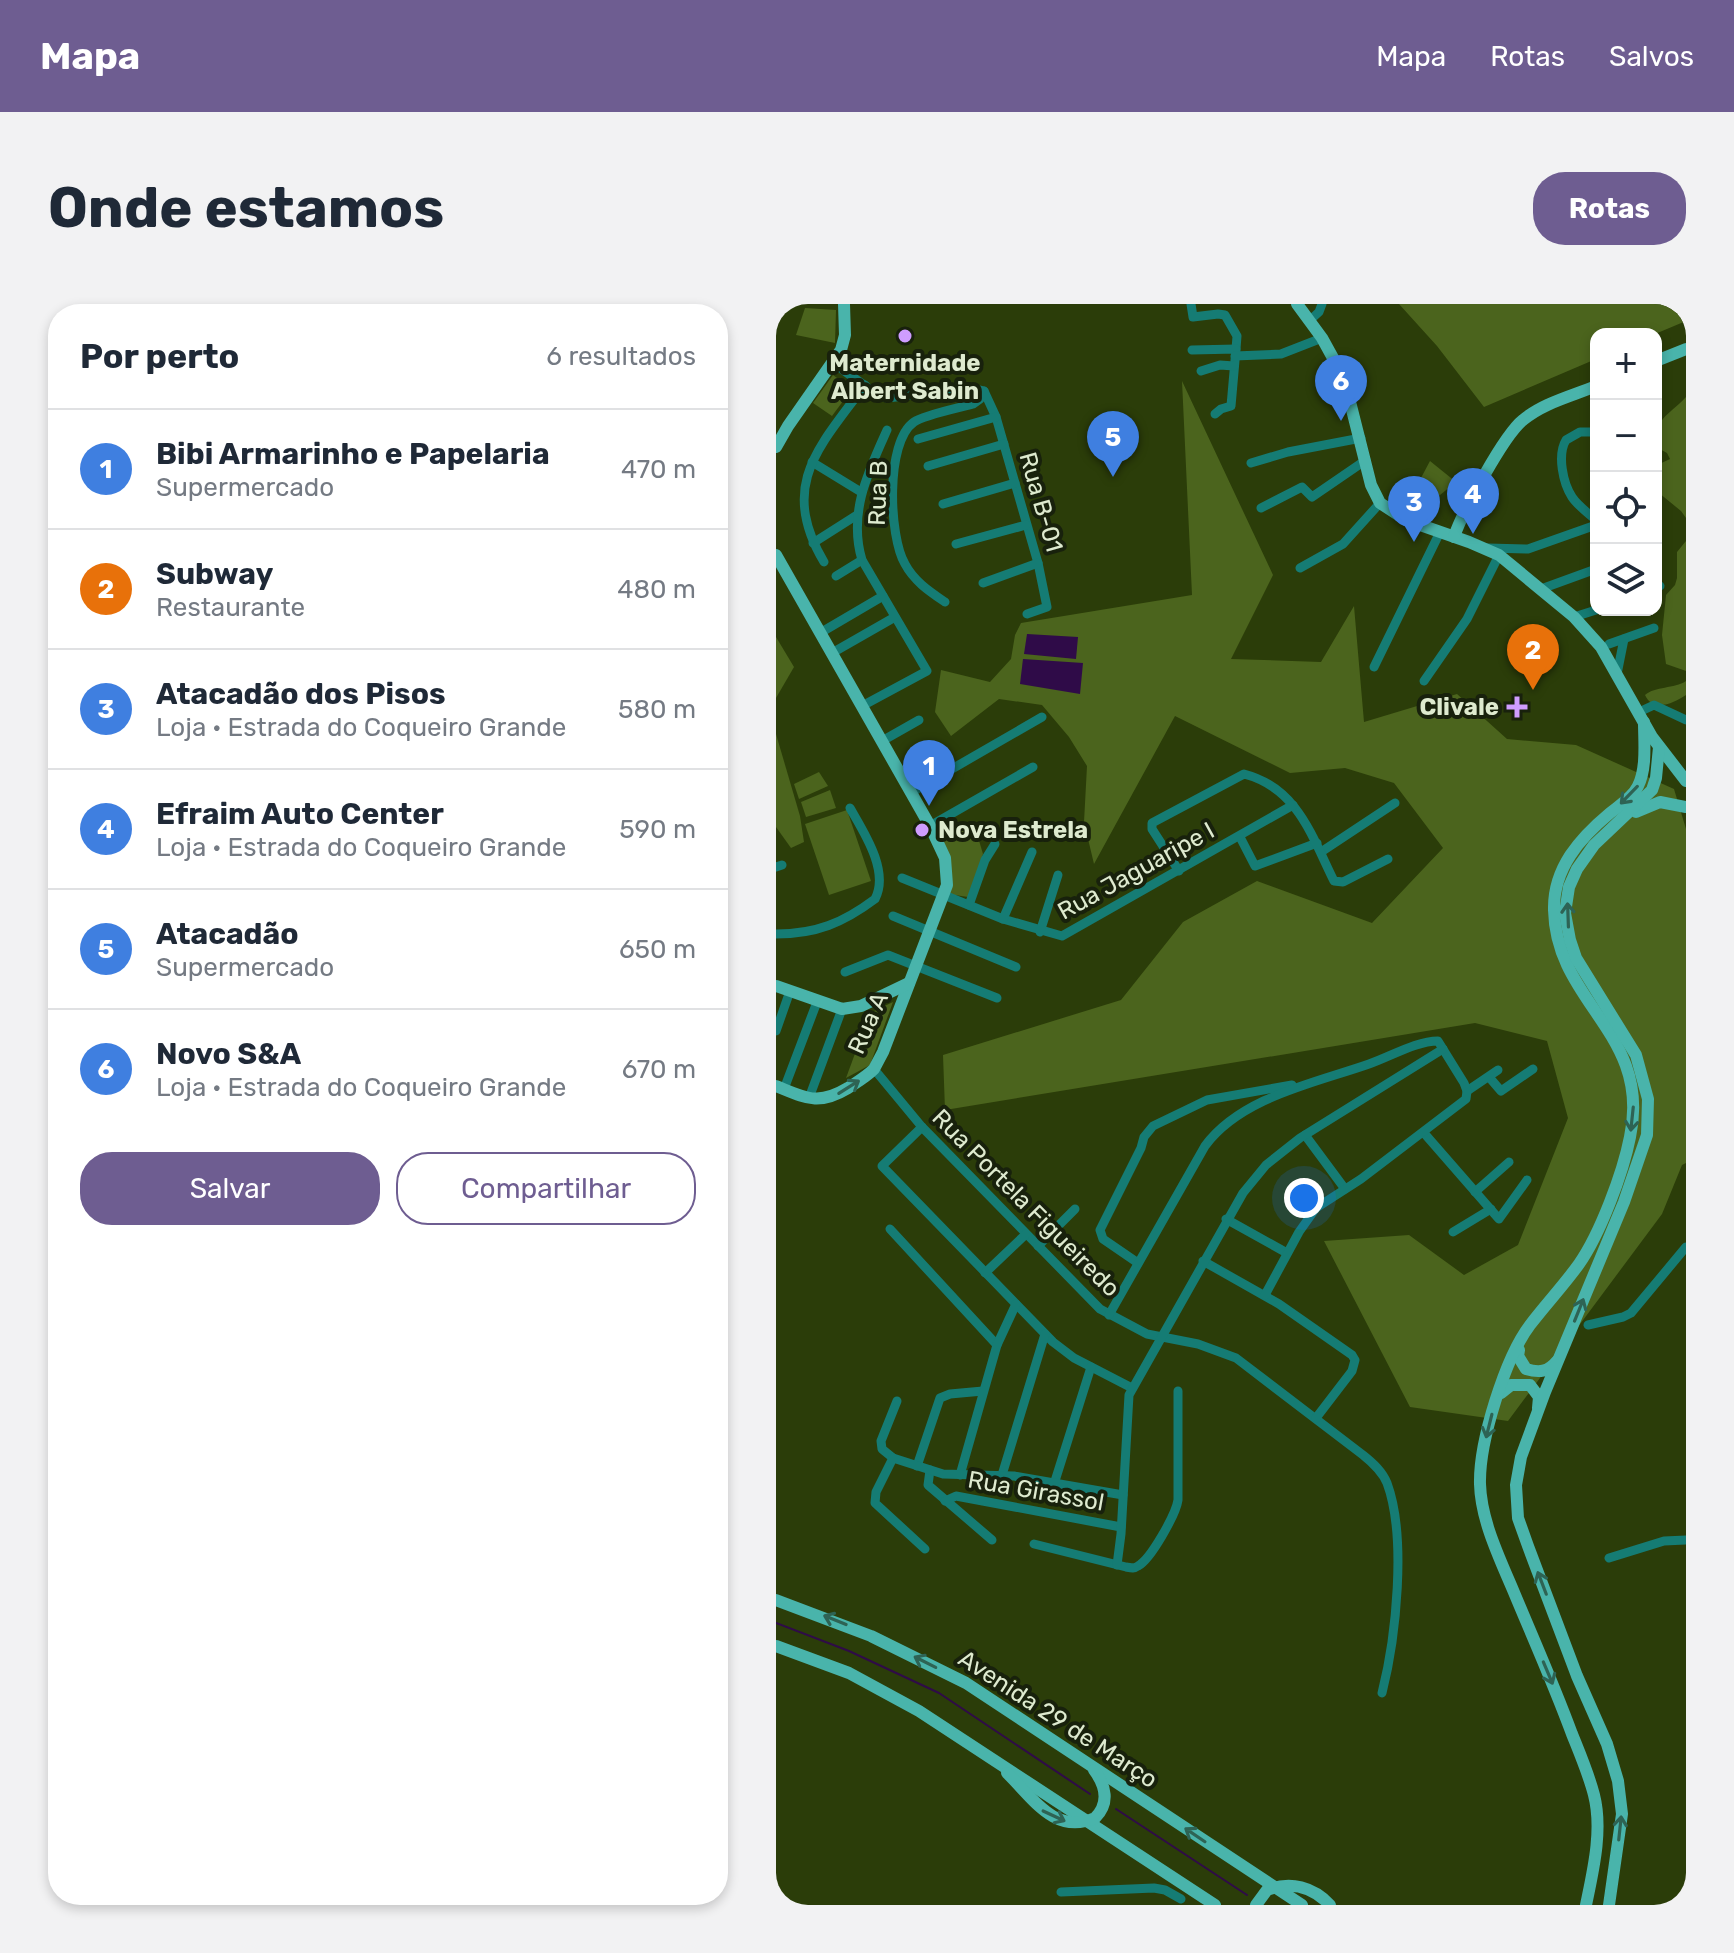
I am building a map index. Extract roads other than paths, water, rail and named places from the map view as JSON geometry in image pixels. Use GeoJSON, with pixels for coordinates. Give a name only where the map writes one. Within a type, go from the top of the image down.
{"type":"FeatureCollection","features":[{"type":"Feature","properties":{"kind":"main road"},"geometry":{"type":"LineString","coordinates":[[776,447],[844,344],[844,304]]}},
{"type":"Feature","properties":{"kind":"main road"},"geometry":{"type":"LineString","coordinates":[[1297,304],[1322,338],[1344,378],[1374,493],[1380,503],[1396,516],[1499,555],[1574,617],[1597,642],[1659,747],[1686,781]]}},
{"type":"Feature","properties":{"kind":"main road"},"geometry":{"type":"LineString","coordinates":[[1662,359],[1686,349]]}},
{"type":"Feature","properties":{"kind":"main road"},"geometry":{"type":"LineString","coordinates":[[1457,538],[1471,501],[1507,439],[1523,420],[1544,407],[1590,388]]}},
{"type":"Feature","properties":{"kind":"main road"},"geometry":{"type":"LineString","coordinates":[[1417,525],[1463,518]]}},
{"type":"Feature","properties":{"kind":"main road"},"geometry":{"type":"LineString","coordinates":[[1463,518],[1469,533],[1481,547]]}},
{"type":"Feature","properties":{"kind":"main road"},"geometry":{"type":"LineString","coordinates":[[776,555],[912,792],[947,868],[943,895],[909,983]]}},
{"type":"Feature","properties":{"kind":"main road"},"geometry":{"type":"LineString","coordinates":[[1586,1905],[1597,1842],[1595,1798],[1556,1690],[1504,1570],[1485,1518],[1480,1486],[1482,1455],[1496,1400],[1523,1335],[1581,1262],[1599,1227],[1630,1137],[1635,1095],[1630,1073],[1606,1024],[1568,970],[1557,937],[1554,907],[1565,863],[1574,847],[1635,793],[1640,783],[1644,767],[1642,717]]}},
{"type":"Feature","properties":{"kind":"main road"},"geometry":{"type":"LineString","coordinates":[[1609,1905],[1622,1814],[1618,1781],[1607,1744],[1577,1676],[1518,1518],[1516,1485],[1521,1457],[1624,1202],[1647,1135],[1648,1099],[1636,1055],[1576,958],[1565,913],[1569,887],[1577,869],[1594,845],[1652,790],[1659,747]]}},
{"type":"Feature","properties":{"kind":"main road"},"geometry":{"type":"LineString","coordinates":[[1623,820],[1660,802],[1686,807]]}},
{"type":"Feature","properties":{"kind":"main road","name":"Rua A"},"geometry":{"type":"LineString","coordinates":[[776,986],[842,1009],[861,1006],[909,983]]}},
{"type":"Feature","properties":{"kind":"main road","name":"Rua A"},"geometry":{"type":"LineString","coordinates":[[809,1098],[818,1100],[834,1096],[874,1069],[909,983]]}},
{"type":"Feature","properties":{"kind":"main road"},"geometry":{"type":"LineString","coordinates":[[778,1088],[809,1098]]}},
{"type":"Feature","properties":{"kind":"main road"},"geometry":{"type":"LineString","coordinates":[[1523,1335],[1518,1356],[1526,1369],[1541,1372],[1551,1369],[1560,1358]]}},
{"type":"Feature","properties":{"kind":"main road"},"geometry":{"type":"LineString","coordinates":[[1496,1400],[1511,1385],[1530,1385],[1539,1397],[1537,1415]]}},
{"type":"Feature","properties":{"kind":"main road","name":"Avenida 29 de Março"},"geometry":{"type":"LineString","coordinates":[[776,1600],[833,1620],[966,1683],[1302,1905]]}},
{"type":"Feature","properties":{"kind":"main road"},"geometry":{"type":"LineString","coordinates":[[776,1646],[829,1663],[871,1683],[988,1754],[1046,1814],[1064,1822],[1089,1821],[1212,1903]]}},
{"type":"Feature","properties":{"kind":"main road"},"geometry":{"type":"LineString","coordinates":[[1089,1763],[1105,1795],[1103,1809],[1089,1821]]}},
{"type":"Feature","properties":{"kind":"main road"},"geometry":{"type":"LineString","coordinates":[[1256,1905],[1262,1895],[1275,1887],[1287,1886],[1310,1889],[1330,1905]]}},
{"type":"Feature","properties":{"kind":"street"},"geometry":{"type":"LineString","coordinates":[[1191,304],[1193,317],[1225,315],[1237,336],[1231,406],[1215,414]]}},
{"type":"Feature","properties":{"kind":"street"},"geometry":{"type":"LineString","coordinates":[[1309,321],[1319,312],[1322,304]]}},
{"type":"Feature","properties":{"kind":"street"},"geometry":{"type":"LineString","coordinates":[[1192,350],[1235,357],[1281,354],[1322,338]]}},
{"type":"Feature","properties":{"kind":"street"},"geometry":{"type":"LineString","coordinates":[[1201,371],[1235,357]]}},
{"type":"Feature","properties":{"kind":"street"},"geometry":{"type":"LineString","coordinates":[[832,362],[887,398],[972,388],[984,391]]}},
{"type":"Feature","properties":{"kind":"street"},"geometry":{"type":"LineString","coordinates":[[824,562],[813,543],[804,504],[807,473],[819,448],[865,385]]}},
{"type":"Feature","properties":{"kind":"street","name":"Rua B-01"},"geometry":{"type":"LineString","coordinates":[[984,391],[1004,444],[1038,563],[1047,607],[1027,614]]}},
{"type":"Feature","properties":{"kind":"street","name":"Rua B"},"geometry":{"type":"LineString","coordinates":[[945,602],[916,580],[904,563],[896,543],[893,491],[896,464],[905,432],[916,420],[973,404],[984,391]]}},
{"type":"Feature","properties":{"kind":"street"},"geometry":{"type":"LineString","coordinates":[[918,439],[996,417]]}},
{"type":"Feature","properties":{"kind":"street"},"geometry":{"type":"LineString","coordinates":[[862,706],[927,671],[862,560],[857,515],[861,492],[887,430]]}},
{"type":"Feature","properties":{"kind":"street"},"geometry":{"type":"LineString","coordinates":[[1590,432],[1580,432],[1566,440],[1561,458],[1573,498],[1590,516]]}},
{"type":"Feature","properties":{"kind":"street"},"geometry":{"type":"LineString","coordinates":[[1251,463],[1361,438]]}},
{"type":"Feature","properties":{"kind":"street"},"geometry":{"type":"LineString","coordinates":[[928,466],[1004,444]]}},
{"type":"Feature","properties":{"kind":"street"},"geometry":{"type":"LineString","coordinates":[[1261,508],[1302,487],[1312,497],[1366,460]]}},
{"type":"Feature","properties":{"kind":"street"},"geometry":{"type":"LineString","coordinates":[[812,462],[861,492]]}},
{"type":"Feature","properties":{"kind":"street"},"geometry":{"type":"LineString","coordinates":[[943,504],[1015,483]]}},
{"type":"Feature","properties":{"kind":"street"},"geometry":{"type":"LineString","coordinates":[[1300,568],[1343,544],[1380,503]]}},
{"type":"Feature","properties":{"kind":"street"},"geometry":{"type":"LineString","coordinates":[[813,543],[857,515]]}},
{"type":"Feature","properties":{"kind":"street"},"geometry":{"type":"LineString","coordinates":[[1481,547],[1528,549],[1590,524]]}},
{"type":"Feature","properties":{"kind":"street"},"geometry":{"type":"LineString","coordinates":[[956,544],[1026,525]]}},
{"type":"Feature","properties":{"kind":"street"},"geometry":{"type":"LineString","coordinates":[[1374,667],[1440,532]]}},
{"type":"Feature","properties":{"kind":"street"},"geometry":{"type":"LineString","coordinates":[[1520,571],[1522,557],[1528,549]]}},
{"type":"Feature","properties":{"kind":"street"},"geometry":{"type":"LineString","coordinates":[[1424,681],[1467,619],[1499,555]]}},
{"type":"Feature","properties":{"kind":"street"},"geometry":{"type":"LineString","coordinates":[[836,576],[862,560]]}},
{"type":"Feature","properties":{"kind":"street"},"geometry":{"type":"LineString","coordinates":[[983,583],[1038,563]]}},
{"type":"Feature","properties":{"kind":"street"},"geometry":{"type":"LineString","coordinates":[[1541,589],[1590,571]]}},
{"type":"Feature","properties":{"kind":"street"},"geometry":{"type":"LineString","coordinates":[[820,633],[883,596]]}},
{"type":"Feature","properties":{"kind":"street"},"geometry":{"type":"LineString","coordinates":[[1574,617],[1590,612]]}},
{"type":"Feature","properties":{"kind":"street"},"geometry":{"type":"LineString","coordinates":[[832,653],[895,617]]}},
{"type":"Feature","properties":{"kind":"street"},"geometry":{"type":"LineString","coordinates":[[1609,644],[1654,628]]}},
{"type":"Feature","properties":{"kind":"street"},"geometry":{"type":"LineString","coordinates":[[1617,674],[1624,639]]}},
{"type":"Feature","properties":{"kind":"street"},"geometry":{"type":"LineString","coordinates":[[1642,717],[1654,705],[1686,720]]}},
{"type":"Feature","properties":{"kind":"street"},"geometry":{"type":"LineString","coordinates":[[912,792],[1042,717]]}},
{"type":"Feature","properties":{"kind":"street"},"geometry":{"type":"LineString","coordinates":[[882,741],[919,720]]}},
{"type":"Feature","properties":{"kind":"street"},"geometry":{"type":"LineString","coordinates":[[930,826],[1033,767]]}},
{"type":"Feature","properties":{"kind":"street"},"geometry":{"type":"LineString","coordinates":[[1179,871],[1152,829],[1152,823],[1244,774],[1268,786],[1293,805],[1338,883],[1388,859]]}},
{"type":"Feature","properties":{"kind":"street"},"geometry":{"type":"LineString","coordinates":[[1240,837],[1255,866],[1319,848],[1395,803]]}},
{"type":"Feature","properties":{"kind":"street","name":"Rua Jaguaripe I"},"geometry":{"type":"LineString","coordinates":[[902,878],[1003,919],[1062,936],[1293,805]]}},
{"type":"Feature","properties":{"kind":"street"},"geometry":{"type":"LineString","coordinates":[[776,934],[810,933],[875,899],[879,881],[866,835],[850,808]]}},
{"type":"Feature","properties":{"kind":"street"},"geometry":{"type":"LineString","coordinates":[[969,905],[985,860],[995,844]]}},
{"type":"Feature","properties":{"kind":"street"},"geometry":{"type":"LineString","coordinates":[[1003,919],[1032,852]]}},
{"type":"Feature","properties":{"kind":"street"},"geometry":{"type":"LineString","coordinates":[[1040,932],[1058,875]]}},
{"type":"Feature","properties":{"kind":"street"},"geometry":{"type":"LineString","coordinates":[[893,916],[1016,967]]}},
{"type":"Feature","properties":{"kind":"street"},"geometry":{"type":"LineString","coordinates":[[845,972],[884,955],[997,998]]}},
{"type":"Feature","properties":{"kind":"street"},"geometry":{"type":"LineString","coordinates":[[776,1031],[790,991]]}},
{"type":"Feature","properties":{"kind":"street"},"geometry":{"type":"LineString","coordinates":[[778,1088],[817,1002]]}},
{"type":"Feature","properties":{"kind":"street"},"geometry":{"type":"LineString","coordinates":[[809,1098],[842,1009]]}},
{"type":"Feature","properties":{"kind":"street"},"geometry":{"type":"LineString","coordinates":[[1138,1263],[1103,1239],[1100,1230],[1147,1132],[1168,1117],[1207,1100],[1308,1082],[1438,1041],[1456,1067],[1467,1091],[1466,1099],[1424,1133],[1316,1208],[1265,1295]]}},
{"type":"Feature","properties":{"kind":"street"},"geometry":{"type":"LineString","coordinates":[[1117,1565],[1128,1404],[1132,1388],[1226,1219],[1258,1174],[1285,1148],[1443,1049]]}},
{"type":"Feature","properties":{"kind":"street","name":"Rua Portela Figueiredo"},"geometry":{"type":"LineString","coordinates":[[874,1069],[922,1127],[1109,1315],[1147,1334],[1227,1352],[1374,1463],[1390,1495],[1397,1545],[1395,1610],[1382,1693]]}},
{"type":"Feature","properties":{"kind":"street"},"geometry":{"type":"LineString","coordinates":[[1489,1077],[1501,1091],[1533,1069]]}},
{"type":"Feature","properties":{"kind":"street"},"geometry":{"type":"LineString","coordinates":[[1467,1091],[1498,1070]]}},
{"type":"Feature","properties":{"kind":"street"},"geometry":{"type":"LineString","coordinates":[[1109,1315],[1211,1138],[1251,1108],[1308,1082]]}},
{"type":"Feature","properties":{"kind":"street"},"geometry":{"type":"LineString","coordinates":[[922,1127],[882,1166],[1063,1351],[1132,1388]]}},
{"type":"Feature","properties":{"kind":"street"},"geometry":{"type":"LineString","coordinates":[[1424,1133],[1499,1219],[1527,1180]]}},
{"type":"Feature","properties":{"kind":"street"},"geometry":{"type":"LineString","coordinates":[[1305,1135],[1345,1189]]}},
{"type":"Feature","properties":{"kind":"street"},"geometry":{"type":"LineString","coordinates":[[1475,1192],[1509,1162]]}},
{"type":"Feature","properties":{"kind":"street"},"geometry":{"type":"LineString","coordinates":[[1038,1246],[1075,1209]]}},
{"type":"Feature","properties":{"kind":"street"},"geometry":{"type":"LineString","coordinates":[[1453,1232],[1491,1209]]}},
{"type":"Feature","properties":{"kind":"street"},"geometry":{"type":"LineString","coordinates":[[1226,1219],[1287,1253]]}},
{"type":"Feature","properties":{"kind":"street"},"geometry":{"type":"LineString","coordinates":[[890,1229],[997,1345]]}},
{"type":"Feature","properties":{"kind":"street"},"geometry":{"type":"LineString","coordinates":[[985,1273],[1026,1234]]}},
{"type":"Feature","properties":{"kind":"street"},"geometry":{"type":"LineString","coordinates":[[1588,1325],[1631,1313],[1686,1247]]}},
{"type":"Feature","properties":{"kind":"street"},"geometry":{"type":"LineString","coordinates":[[1203,1261],[1265,1295],[1355,1360],[1352,1371],[1316,1418]]}},
{"type":"Feature","properties":{"kind":"street"},"geometry":{"type":"LineString","coordinates":[[960,1475],[997,1345],[1016,1304]]}},
{"type":"Feature","properties":{"kind":"street"},"geometry":{"type":"LineString","coordinates":[[1002,1475],[1045,1334]]}},
{"type":"Feature","properties":{"kind":"street"},"geometry":{"type":"LineString","coordinates":[[1055,1481],[1091,1367]]}},
{"type":"Feature","properties":{"kind":"street"},"geometry":{"type":"LineString","coordinates":[[917,1466],[940,1398],[983,1391]]}},
{"type":"Feature","properties":{"kind":"street"},"geometry":{"type":"LineString","coordinates":[[1034,1544],[1132,1568],[1142,1563],[1177,1507],[1180,1482],[1178,1391]]}},
{"type":"Feature","properties":{"kind":"street"},"geometry":{"type":"LineString","coordinates":[[897,1401],[881,1446],[893,1458],[943,1474],[1002,1475],[1055,1481],[1123,1495]]}},
{"type":"Feature","properties":{"kind":"street"},"geometry":{"type":"LineString","coordinates":[[893,1458],[876,1492],[876,1506],[925,1549]]}},
{"type":"Feature","properties":{"kind":"street"},"geometry":{"type":"LineString","coordinates":[[930,1470],[927,1481],[935,1492],[992,1540]]}},
{"type":"Feature","properties":{"kind":"street"},"geometry":{"type":"LineString","coordinates":[[935,1492],[943,1474]]}},
{"type":"Feature","properties":{"kind":"street","name":"Rua Girassol"},"geometry":{"type":"LineString","coordinates":[[945,1501],[956,1496],[1121,1527]]}},
{"type":"Feature","properties":{"kind":"street"},"geometry":{"type":"LineString","coordinates":[[1609,1558],[1664,1541],[1686,1540]]}},
{"type":"Feature","properties":{"kind":"street"},"geometry":{"type":"LineString","coordinates":[[1172,1876],[1177,1901]]}},
{"type":"Feature","properties":{"kind":"street"},"geometry":{"type":"LineString","coordinates":[[1061,1892],[1154,1888],[1177,1901],[1212,1903]]}},
{"type":"Feature","properties":{"kind":"waterway"},"geometry":{"type":"LineString","coordinates":[[776,1623],[849,1651],[939,1693],[1090,1794]]}},
{"type":"Feature","properties":{"kind":"waterway"},"geometry":{"type":"LineString","coordinates":[[1116,1809],[1247,1895]]}},
{"type":"Feature","properties":{"kind":"place","name":"Maternidade Albert Sabin"},"geometry":{"type":"Point","coordinates":[905,336]}},
{"type":"Feature","properties":{"kind":"place","name":"Novo S&A"},"geometry":{"type":"Point","coordinates":[1341,421]}},
{"type":"Feature","properties":{"kind":"place","name":"Atacadão"},"geometry":{"type":"Point","coordinates":[1113,477]}},
{"type":"Feature","properties":{"kind":"place","name":"Efraim Auto Center"},"geometry":{"type":"Point","coordinates":[1473,534]}},
{"type":"Feature","properties":{"kind":"place","name":"Atacadão dos Pisos"},"geometry":{"type":"Point","coordinates":[1414,542]}},
{"type":"Feature","properties":{"kind":"place","name":"Subway"},"geometry":{"type":"Point","coordinates":[1533,690]}},
{"type":"Feature","properties":{"kind":"place","name":"Clivale"},"geometry":{"type":"Point","coordinates":[1517,707]}},
{"type":"Feature","properties":{"kind":"place","name":"Bibi Armarinho e Papelaria"},"geometry":{"type":"Point","coordinates":[929,806]}},
{"type":"Feature","properties":{"kind":"place","name":"Nova Estrela"},"geometry":{"type":"Point","coordinates":[922,830]}}]}
